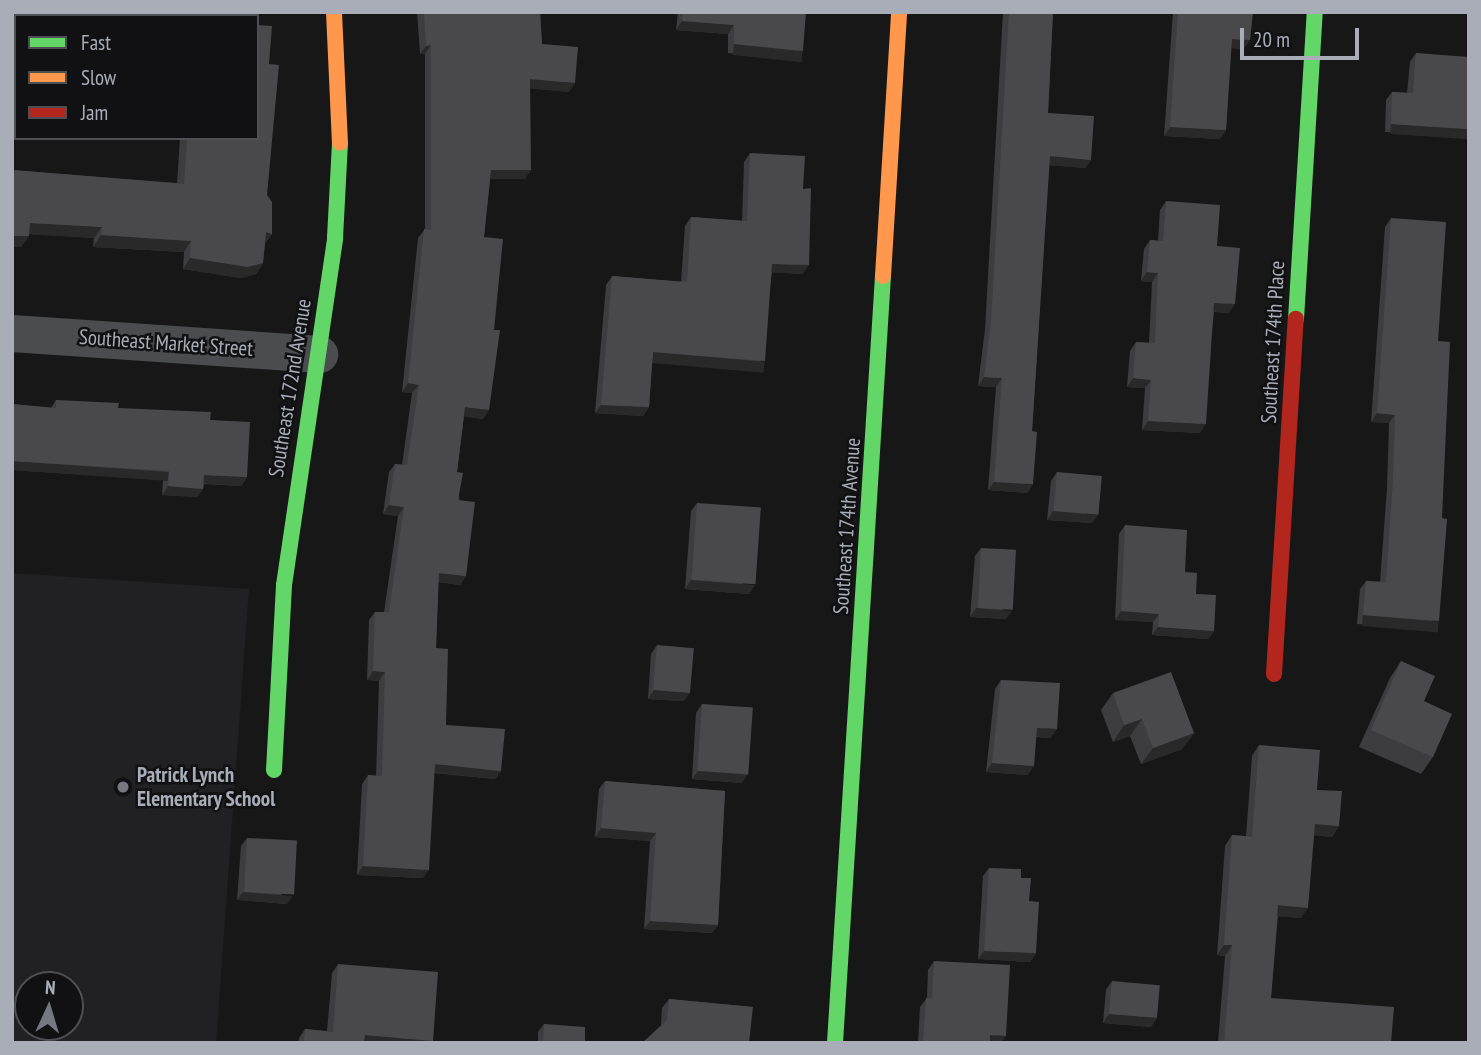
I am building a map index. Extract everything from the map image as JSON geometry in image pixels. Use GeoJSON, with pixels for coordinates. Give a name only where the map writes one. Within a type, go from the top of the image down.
{"type":"FeatureCollection","features":[{"type":"Feature","properties":{"kind":"street","name":"Southeast 172nd Avenue"},"geometry":{"type":"LineString","coordinates":[[274,770],[284,585],[296,481],[319,354],[335,238],[340,153],[334,12]]}},
{"type":"Feature","properties":{"kind":"street","name":"Southeast 174th Avenue"},"geometry":{"type":"LineString","coordinates":[[835,1043],[899,12]]}},
{"type":"Feature","properties":{"kind":"street","name":"Southeast 174th Place"},"geometry":{"type":"LineString","coordinates":[[1274,674],[1315,12]]}},
{"type":"Feature","properties":{"kind":"street","name":"Southeast Market Street"},"geometry":{"type":"LineString","coordinates":[[12,333],[319,354]]}},
{"type":"Feature","properties":{"kind":"shaded area","name":"Patrick Lynch Elementary School"},"geometry":{"type":"Polygon","coordinates":[[[12,573],[249,589],[216,1043],[12,1043],[12,573]]]}},
{"type":"Feature","properties":{"kind":"building"},"geometry":{"type":"Polygon","coordinates":[[[219,12],[256,12],[256,14],[219,12]]]}},
{"type":"Feature","properties":{"kind":"building"},"geometry":{"type":"Polygon","coordinates":[[[424,12],[540,12],[542,44],[578,47],[575,83],[530,79],[531,170],[491,170],[484,237],[503,239],[494,330],[500,330],[489,410],[465,407],[457,472],[463,473],[458,500],[475,502],[466,576],[439,573],[436,648],[448,649],[446,725],[505,729],[501,771],[435,764],[429,870],[363,866],[368,775],[382,776],[385,672],[373,671],[375,612],[389,612],[404,507],[389,505],[395,464],[407,465],[419,385],[408,383],[424,229],[431,230],[431,45],[426,46],[424,12]]]}},
{"type":"Feature","properties":{"kind":"building"},"geometry":{"type":"Polygon","coordinates":[[[683,12],[806,12],[803,51],[734,44],[734,25],[682,21],[683,12]]]}},
{"type":"Feature","properties":{"kind":"building"},"geometry":{"type":"Polygon","coordinates":[[[1009,12],[1053,12],[1048,113],[1094,116],[1091,160],[1050,156],[1032,431],[1037,432],[1033,484],[994,482],[1002,378],[984,377],[991,321],[1009,12]]]}},
{"type":"Feature","properties":{"kind":"building"},"geometry":{"type":"Polygon","coordinates":[[[1178,12],[1253,12],[1250,40],[1232,39],[1226,130],[1170,127],[1178,12]]]}},
{"type":"Feature","properties":{"kind":"building"},"geometry":{"type":"Polygon","coordinates":[[[259,25],[272,26],[269,64],[279,65],[267,195],[272,202],[272,234],[266,232],[263,263],[248,267],[190,258],[191,241],[101,235],[102,227],[30,223],[29,236],[12,236],[12,170],[184,184],[187,140],[259,140],[259,25]]]}},
{"type":"Feature","properties":{"kind":"building"},"geometry":{"type":"Polygon","coordinates":[[[1416,53],[1469,57],[1468,129],[1391,124],[1392,92],[1413,93],[1416,53]]]}},
{"type":"Feature","properties":{"kind":"building"},"geometry":{"type":"Polygon","coordinates":[[[750,153],[805,156],[803,189],[811,188],[809,265],[772,264],[765,361],[653,352],[649,407],[601,405],[612,276],[687,282],[691,217],[747,221],[750,153]]]}},
{"type":"Feature","properties":{"kind":"building"},"geometry":{"type":"Polygon","coordinates":[[[1166,201],[1220,205],[1217,246],[1240,248],[1235,304],[1214,303],[1206,424],[1148,421],[1151,380],[1133,378],[1136,342],[1155,343],[1158,273],[1147,272],[1150,240],[1163,241],[1166,201]]]}},
{"type":"Feature","properties":{"kind":"building"},"geometry":{"type":"Polygon","coordinates":[[[1391,218],[1446,222],[1438,341],[1450,342],[1442,518],[1447,519],[1439,621],[1363,615],[1366,581],[1386,582],[1395,415],[1377,413],[1391,218]]]}},
{"type":"Feature","properties":{"kind":"building"},"geometry":{"type":"Polygon","coordinates":[[[56,400],[119,403],[118,408],[211,412],[210,420],[250,422],[247,477],[204,475],[203,489],[168,486],[169,471],[12,461],[12,404],[56,408],[56,400]]]}},
{"type":"Feature","properties":{"kind":"building"},"geometry":{"type":"Polygon","coordinates":[[[1057,472],[1102,476],[1098,515],[1054,511],[1057,472]]]}},
{"type":"Feature","properties":{"kind":"building"},"geometry":{"type":"Polygon","coordinates":[[[697,503],[761,507],[755,584],[692,580],[697,503]]]}},
{"type":"Feature","properties":{"kind":"building"},"geometry":{"type":"Polygon","coordinates":[[[1125,525],[1187,530],[1185,572],[1197,573],[1196,594],[1216,595],[1214,631],[1158,627],[1159,614],[1121,611],[1125,525]]]}},
{"type":"Feature","properties":{"kind":"building"},"geometry":{"type":"Polygon","coordinates":[[[981,548],[1016,550],[1013,610],[978,608],[981,548]]]}},
{"type":"Feature","properties":{"kind":"building"},"geometry":{"type":"Polygon","coordinates":[[[657,645],[694,648],[690,693],[653,690],[657,645]]]}},
{"type":"Feature","properties":{"kind":"building"},"geometry":{"type":"Polygon","coordinates":[[[1401,661],[1435,676],[1424,701],[1452,714],[1433,757],[1371,730],[1401,661]]]}},
{"type":"Feature","properties":{"kind":"building"},"geometry":{"type":"Polygon","coordinates":[[[1171,672],[1194,733],[1153,748],[1142,719],[1124,725],[1113,693],[1171,672]]]}},
{"type":"Feature","properties":{"kind":"building"},"geometry":{"type":"Polygon","coordinates":[[[1001,680],[1060,683],[1057,729],[1037,728],[1034,766],[992,763],[1001,680]]]}},
{"type":"Feature","properties":{"kind":"building"},"geometry":{"type":"Polygon","coordinates":[[[702,704],[753,708],[748,774],[697,771],[702,704]]]}},
{"type":"Feature","properties":{"kind":"building"},"geometry":{"type":"Polygon","coordinates":[[[1259,745],[1320,750],[1317,790],[1342,791],[1339,826],[1315,824],[1308,908],[1278,905],[1271,998],[1394,1007],[1391,1043],[1224,1043],[1232,945],[1224,945],[1232,835],[1252,837],[1259,745]]]}},
{"type":"Feature","properties":{"kind":"building"},"geometry":{"type":"Polygon","coordinates":[[[605,781],[725,791],[718,925],[650,921],[656,833],[601,828],[605,781]]]}},
{"type":"Feature","properties":{"kind":"building"},"geometry":{"type":"Polygon","coordinates":[[[247,838],[297,841],[294,895],[244,892],[247,838]]]}},
{"type":"Feature","properties":{"kind":"building"},"geometry":{"type":"Polygon","coordinates":[[[989,868],[1021,869],[1021,878],[1031,878],[1029,901],[1039,902],[1036,953],[984,951],[989,868]]]}},
{"type":"Feature","properties":{"kind":"building"},"geometry":{"type":"Polygon","coordinates":[[[934,961],[1010,965],[1006,1036],[990,1035],[990,1043],[923,1043],[926,998],[932,998],[934,961]]]}},
{"type":"Feature","properties":{"kind":"building"},"geometry":{"type":"Polygon","coordinates":[[[338,964],[438,972],[433,1041],[365,1035],[364,1043],[304,1043],[305,1029],[333,1032],[338,964]]]}},
{"type":"Feature","properties":{"kind":"building"},"geometry":{"type":"Polygon","coordinates":[[[1112,981],[1160,985],[1157,1018],[1109,1014],[1112,981]]]}},
{"type":"Feature","properties":{"kind":"building"},"geometry":{"type":"Polygon","coordinates":[[[669,999],[753,1007],[749,1043],[642,1043],[667,1020],[669,999]]]}},
{"type":"Feature","properties":{"kind":"building"},"geometry":{"type":"Polygon","coordinates":[[[544,1024],[585,1027],[585,1043],[543,1043],[544,1024]]]}},
{"type":"Feature","properties":{"kind":"traffic: fast"},"geometry":{"type":"LineString","coordinates":[[1296,319],[1315,12]]}},
{"type":"Feature","properties":{"kind":"traffic: fast"},"geometry":{"type":"LineString","coordinates":[[274,770],[284,585],[335,238],[340,143]]}},
{"type":"Feature","properties":{"kind":"traffic: fast"},"geometry":{"type":"LineString","coordinates":[[835,1043],[883,276]]}},
{"type":"Feature","properties":{"kind":"traffic: slow"},"geometry":{"type":"LineString","coordinates":[[334,12],[340,143]]}},
{"type":"Feature","properties":{"kind":"traffic: slow"},"geometry":{"type":"LineString","coordinates":[[883,276],[899,12]]}},
{"type":"Feature","properties":{"kind":"traffic: jam"},"geometry":{"type":"LineString","coordinates":[[1274,674],[1296,319]]}},
{"type":"Feature","properties":{"kind":"place","name":"Patrick Lynch Elementary School"},"geometry":{"type":"Point","coordinates":[123,787]}}]}
